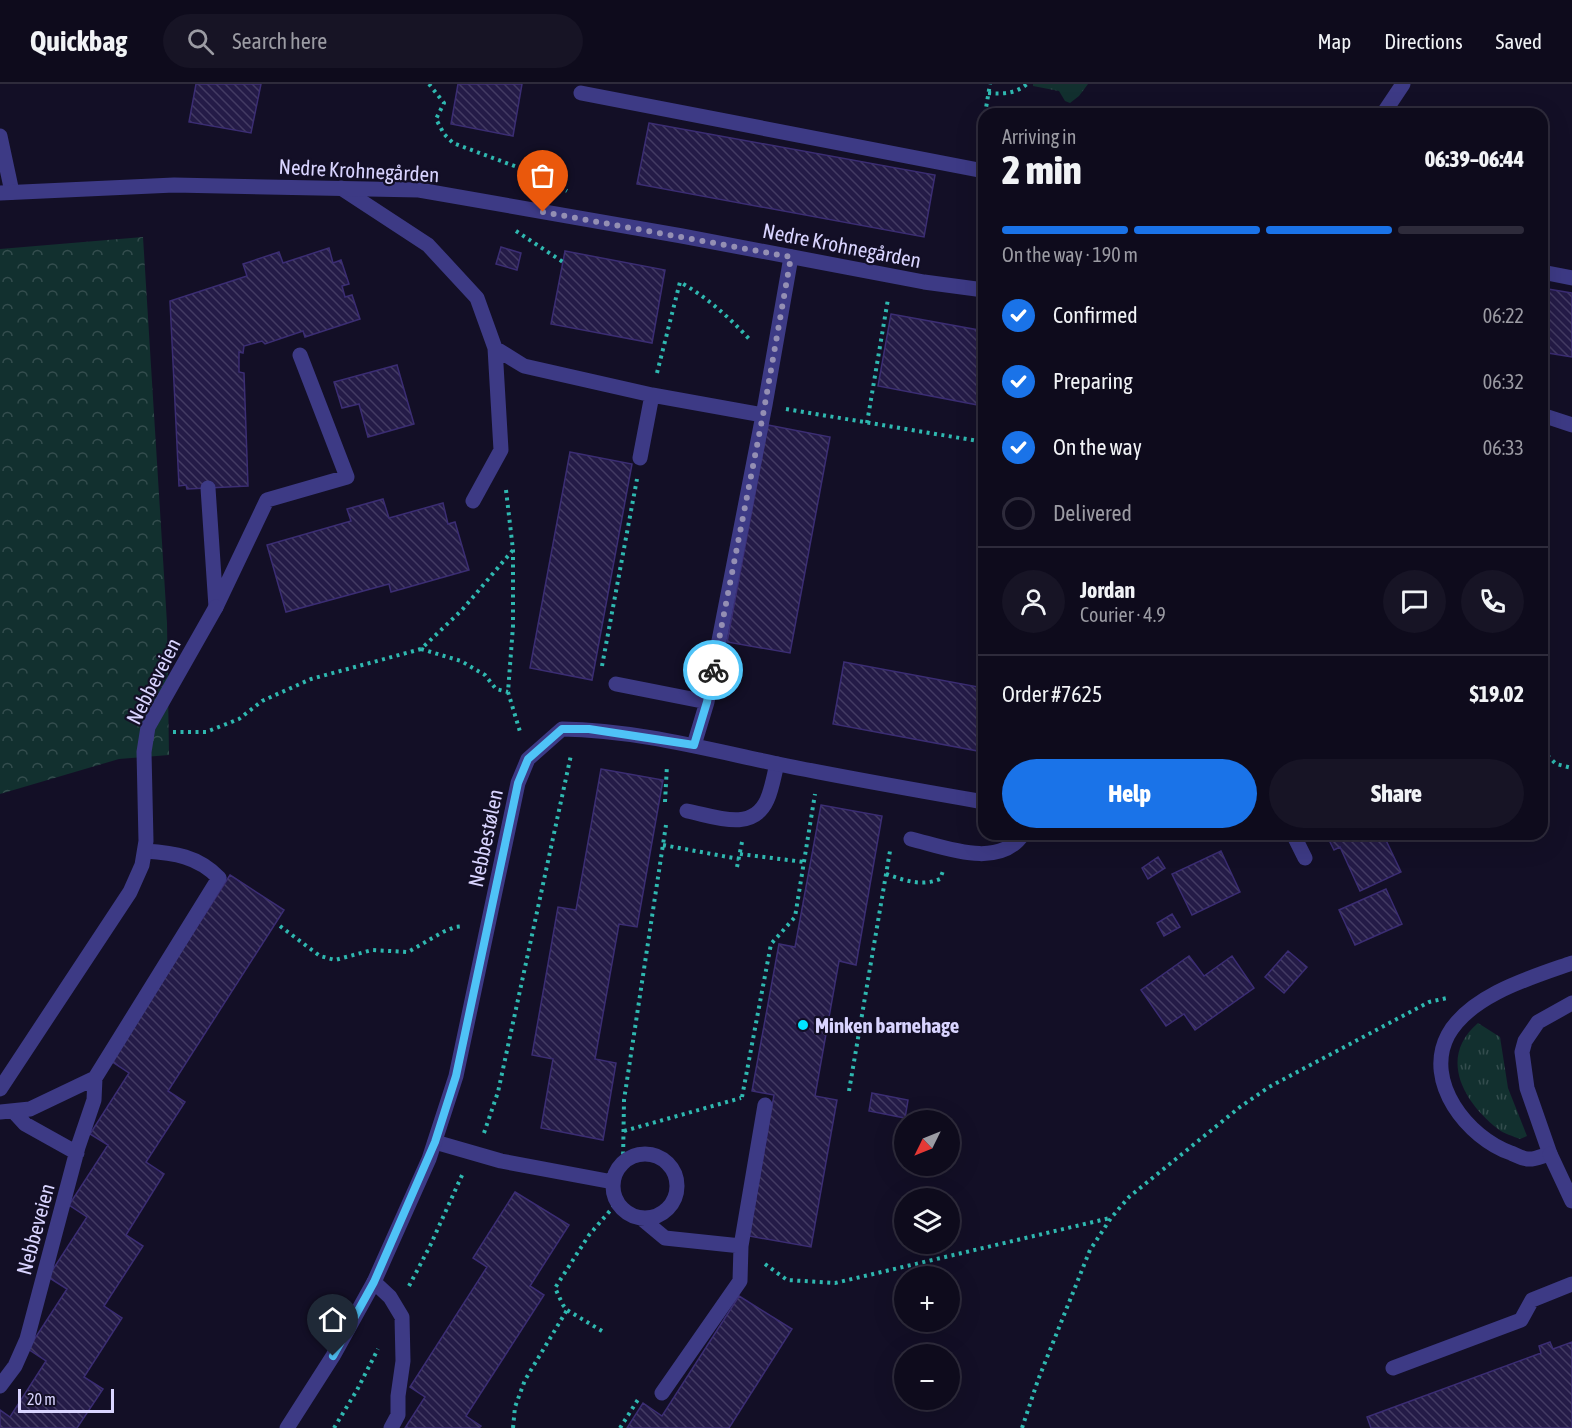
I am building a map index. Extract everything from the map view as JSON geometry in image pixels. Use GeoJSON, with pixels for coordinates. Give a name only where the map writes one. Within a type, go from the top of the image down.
{"type":"FeatureCollection","features":[{"type":"Feature","properties":{"kind":"street"},"geometry":{"type":"LineString","coordinates":[[1387,108],[1403,84]]}},
{"type":"Feature","properties":{"kind":"street"},"geometry":{"type":"LineString","coordinates":[[581,93],[978,170]]}},
{"type":"Feature","properties":{"kind":"street","name":"Nedre Krohnegården"},"geometry":{"type":"LineString","coordinates":[[0,136],[6,193],[174,185],[419,190],[892,276],[978,289]]}},
{"type":"Feature","properties":{"kind":"street"},"geometry":{"type":"LineString","coordinates":[[341,188],[428,244],[477,298],[495,348],[501,450],[473,501]]}},
{"type":"Feature","properties":{"kind":"street"},"geometry":{"type":"LineString","coordinates":[[694,745],[707,702],[764,410],[791,257]]}},
{"type":"Feature","properties":{"kind":"street"},"geometry":{"type":"LineString","coordinates":[[1548,273],[1572,278]]}},
{"type":"Feature","properties":{"kind":"street"},"geometry":{"type":"LineString","coordinates":[[495,348],[524,366],[652,395],[764,410]]}},
{"type":"Feature","properties":{"kind":"street","name":"Nebbeveien"},"geometry":{"type":"LineString","coordinates":[[0,1089],[130,892],[142,866],[146,841],[144,752],[148,727],[216,607],[267,500],[347,477],[300,355]]}},
{"type":"Feature","properties":{"kind":"street"},"geometry":{"type":"LineString","coordinates":[[640,458],[652,395]]}},
{"type":"Feature","properties":{"kind":"street"},"geometry":{"type":"LineString","coordinates":[[1548,417],[1572,425]]}},
{"type":"Feature","properties":{"kind":"street"},"geometry":{"type":"LineString","coordinates":[[208,488],[216,607]]}},
{"type":"Feature","properties":{"kind":"street"},"geometry":{"type":"LineString","coordinates":[[616,684],[707,702]]}},
{"type":"Feature","properties":{"kind":"street"},"geometry":{"type":"LineString","coordinates":[[562,729],[589,729],[694,745],[777,764],[978,801]]}},
{"type":"Feature","properties":{"kind":"street","name":"Nebbestølen"},"geometry":{"type":"LineString","coordinates":[[287,1428],[333,1356],[374,1282],[435,1142],[456,1076],[518,783],[528,759],[562,729]]}},
{"type":"Feature","properties":{"kind":"street"},"geometry":{"type":"LineString","coordinates":[[687,811],[746,821],[758,813],[767,801],[777,764]]}},
{"type":"Feature","properties":{"kind":"street"},"geometry":{"type":"LineString","coordinates":[[911,839],[975,854],[999,852],[1016,845],[1019,840]]}},
{"type":"Feature","properties":{"kind":"street"},"geometry":{"type":"LineString","coordinates":[[1296,840],[1305,858]]}},
{"type":"Feature","properties":{"kind":"street","name":"Nebbeveien"},"geometry":{"type":"LineString","coordinates":[[0,1386],[15,1366],[27,1339],[76,1153],[94,1100],[95,1078],[219,878],[207,865],[174,853],[145,851]]}},
{"type":"Feature","properties":{"kind":"street"},"geometry":{"type":"LineString","coordinates":[[1550,1154],[1528,1159],[1489,1143],[1476,1133],[1460,1114],[1442,1081],[1442,1053],[1448,1035],[1459,1022],[1487,998],[1527,979],[1572,963]]}},
{"type":"Feature","properties":{"kind":"street"},"geometry":{"type":"LineString","coordinates":[[1572,1003],[1538,1022],[1525,1041],[1522,1052],[1527,1088],[1550,1154],[1572,1201]]}},
{"type":"Feature","properties":{"kind":"street"},"geometry":{"type":"LineString","coordinates":[[7,1112],[30,1109],[95,1078]]}},
{"type":"Feature","properties":{"kind":"street"},"geometry":{"type":"LineString","coordinates":[[663,1393],[740,1281],[741,1246],[765,1105]]}},
{"type":"Feature","properties":{"kind":"street"},"geometry":{"type":"LineString","coordinates":[[7,1112],[76,1153]]}},
{"type":"Feature","properties":{"kind":"street"},"geometry":{"type":"LineString","coordinates":[[435,1142],[501,1161],[613,1182]]}},
{"type":"Feature","properties":{"kind":"street"},"geometry":{"type":"LineString","coordinates":[[641,1218],[661,1214],[669,1208],[677,1188],[676,1177],[671,1167],[664,1159],[654,1155],[632,1156],[616,1171],[613,1182],[617,1202],[665,1238],[741,1246]]}},
{"type":"Feature","properties":{"kind":"street"},"geometry":{"type":"LineString","coordinates":[[374,1282],[390,1297],[402,1317],[398,1415],[391,1428]]}},
{"type":"Feature","properties":{"kind":"street"},"geometry":{"type":"LineString","coordinates":[[1393,1368],[1521,1320],[1532,1299],[1572,1284]]}},
{"type":"Feature","properties":{"kind":"path"},"geometry":{"type":"LineString","coordinates":[[429,84],[444,104],[436,119],[444,134],[453,143],[541,176],[566,190],[581,218]]}},
{"type":"Feature","properties":{"kind":"path"},"geometry":{"type":"LineString","coordinates":[[986,108],[990,84]]}},
{"type":"Feature","properties":{"kind":"path"},"geometry":{"type":"LineString","coordinates":[[988,93],[1003,94],[1020,90],[1027,84]]}},
{"type":"Feature","properties":{"kind":"path"},"geometry":{"type":"LineString","coordinates":[[504,205],[506,217],[517,233],[563,262]]}},
{"type":"Feature","properties":{"kind":"path"},"geometry":{"type":"LineString","coordinates":[[867,423],[892,276]]}},
{"type":"Feature","properties":{"kind":"path"},"geometry":{"type":"LineString","coordinates":[[652,395],[680,282],[699,293],[731,319],[772,364]]}},
{"type":"Feature","properties":{"kind":"path"},"geometry":{"type":"LineString","coordinates":[[764,410],[867,423],[978,441]]}},
{"type":"Feature","properties":{"kind":"path"},"geometry":{"type":"LineString","coordinates":[[501,450],[513,550],[513,626],[508,692],[528,759]]}},
{"type":"Feature","properties":{"kind":"path"},"geometry":{"type":"LineString","coordinates":[[616,684],[601,666],[640,458]]}},
{"type":"Feature","properties":{"kind":"path"},"geometry":{"type":"LineString","coordinates":[[148,727],[164,732],[206,732],[239,719],[262,701],[311,680],[421,649],[462,610],[513,550]]}},
{"type":"Feature","properties":{"kind":"path"},"geometry":{"type":"LineString","coordinates":[[421,649],[461,660],[484,675],[496,689],[508,692]]}},
{"type":"Feature","properties":{"kind":"path"},"geometry":{"type":"LineString","coordinates":[[470,1153],[482,1139],[498,1092],[528,956],[571,752],[562,729]]}},
{"type":"Feature","properties":{"kind":"path"},"geometry":{"type":"LineString","coordinates":[[665,808],[664,789],[669,741]]}},
{"type":"Feature","properties":{"kind":"path"},"geometry":{"type":"LineString","coordinates":[[1548,756],[1556,764],[1572,768]]}},
{"type":"Feature","properties":{"kind":"path"},"geometry":{"type":"LineString","coordinates":[[741,1098],[771,944],[795,917],[819,772]]}},
{"type":"Feature","properties":{"kind":"path"},"geometry":{"type":"LineString","coordinates":[[623,1163],[624,1100],[666,817]]}},
{"type":"Feature","properties":{"kind":"path"},"geometry":{"type":"LineString","coordinates":[[849,1091],[891,842]]}},
{"type":"Feature","properties":{"kind":"path"},"geometry":{"type":"LineString","coordinates":[[663,845],[805,863]]}},
{"type":"Feature","properties":{"kind":"path"},"geometry":{"type":"LineString","coordinates":[[886,874],[916,883],[936,881],[942,876],[944,866]]}},
{"type":"Feature","properties":{"kind":"path"},"geometry":{"type":"LineString","coordinates":[[280,926],[321,956],[335,960],[372,950],[408,952],[443,932],[455,927],[469,926]]}},
{"type":"Feature","properties":{"kind":"path"},"geometry":{"type":"LineString","coordinates":[[1022,1428],[1078,1275],[1090,1250],[1111,1218],[1129,1197],[1240,1107],[1269,1087],[1429,1002],[1455,997],[1487,998]]}},
{"type":"Feature","properties":{"kind":"path"},"geometry":{"type":"LineString","coordinates":[[623,1131],[741,1098],[765,1105]]}},
{"type":"Feature","properties":{"kind":"path"},"geometry":{"type":"LineString","coordinates":[[602,1331],[567,1310],[562,1305],[555,1288],[589,1235],[617,1202]]}},
{"type":"Feature","properties":{"kind":"path"},"geometry":{"type":"LineString","coordinates":[[741,1246],[787,1280],[835,1283],[1111,1218]]}},
{"type":"Feature","properties":{"kind":"path"},"geometry":{"type":"LineString","coordinates":[[513,1428],[515,1407],[522,1386],[567,1310]]}},
{"type":"Feature","properties":{"kind":"path"},"geometry":{"type":"LineString","coordinates":[[620,1428],[642,1393],[663,1393]]}},
{"type":"Feature","properties":{"kind":"green space"},"geometry":{"type":"Polygon","coordinates":[[[1033,84],[1088,84],[1070,103],[1065,101],[1059,91],[1033,86],[1033,84]]]}},
{"type":"Feature","properties":{"kind":"green space"},"geometry":{"type":"Polygon","coordinates":[[[143,237],[167,623],[169,755],[119,759],[0,794],[0,249],[143,237]]]}},
{"type":"Feature","properties":{"kind":"green space"},"geometry":{"type":"Polygon","coordinates":[[[1478,1023],[1500,1037],[1508,1088],[1527,1136],[1520,1139],[1500,1131],[1485,1118],[1474,1106],[1460,1079],[1459,1050],[1466,1036],[1478,1023]]]}},
{"type":"Feature","properties":{"kind":"building"},"geometry":{"type":"Polygon","coordinates":[[[196,84],[261,84],[251,133],[189,122],[196,84]]]}},
{"type":"Feature","properties":{"kind":"building"},"geometry":{"type":"Polygon","coordinates":[[[458,84],[522,84],[513,136],[451,124],[458,84]]]}},
{"type":"Feature","properties":{"kind":"building"},"geometry":{"type":"Polygon","coordinates":[[[649,123],[935,175],[924,237],[637,184],[649,123]]]}},
{"type":"Feature","properties":{"kind":"building"},"geometry":{"type":"Polygon","coordinates":[[[501,247],[521,253],[517,270],[496,264],[501,247]]]}},
{"type":"Feature","properties":{"kind":"building"},"geometry":{"type":"Polygon","coordinates":[[[329,248],[333,263],[341,260],[349,284],[342,286],[345,297],[352,295],[360,319],[305,337],[303,331],[265,344],[262,341],[244,346],[243,353],[239,352],[239,372],[244,373],[248,486],[187,489],[186,485],[179,486],[170,301],[247,276],[243,264],[279,252],[283,263],[329,248]]]}},
{"type":"Feature","properties":{"kind":"building"},"geometry":{"type":"Polygon","coordinates":[[[565,251],[665,270],[652,343],[551,324],[565,251]]]}},
{"type":"Feature","properties":{"kind":"building"},"geometry":{"type":"Polygon","coordinates":[[[1548,289],[1572,293],[1572,357],[1548,353],[1548,289]]]}},
{"type":"Feature","properties":{"kind":"building"},"geometry":{"type":"Polygon","coordinates":[[[891,314],[978,330],[978,405],[878,386],[891,314]]]}},
{"type":"Feature","properties":{"kind":"building"},"geometry":{"type":"Polygon","coordinates":[[[397,365],[414,424],[368,437],[359,404],[342,408],[334,382],[397,365]]]}},
{"type":"Feature","properties":{"kind":"building"},"geometry":{"type":"Polygon","coordinates":[[[768,425],[830,437],[790,653],[727,642],[768,425]]]}},
{"type":"Feature","properties":{"kind":"building"},"geometry":{"type":"Polygon","coordinates":[[[570,452],[632,464],[592,680],[530,668],[570,452]]]}},
{"type":"Feature","properties":{"kind":"building"},"geometry":{"type":"Polygon","coordinates":[[[383,499],[389,518],[443,503],[448,524],[455,522],[469,570],[391,592],[389,584],[286,612],[267,545],[351,521],[347,509],[383,499]]]}},
{"type":"Feature","properties":{"kind":"building"},"geometry":{"type":"Polygon","coordinates":[[[844,662],[978,687],[978,751],[833,724],[844,662]]]}},
{"type":"Feature","properties":{"kind":"building"},"geometry":{"type":"Polygon","coordinates":[[[601,769],[663,780],[637,927],[619,924],[595,1059],[616,1063],[603,1140],[541,1128],[553,1059],[532,1055],[558,907],[576,910],[601,769]]]}},
{"type":"Feature","properties":{"kind":"building"},"geometry":{"type":"Polygon","coordinates":[[[821,805],[882,816],[856,965],[839,961],[815,1096],[837,1100],[811,1247],[749,1236],[774,1095],[752,1091],[779,944],[795,947],[821,805]]]}},
{"type":"Feature","properties":{"kind":"building"},"geometry":{"type":"Polygon","coordinates":[[[1329,840],[1386,840],[1401,872],[1360,891],[1340,847],[1334,850],[1329,840]]]}},
{"type":"Feature","properties":{"kind":"building"},"geometry":{"type":"Polygon","coordinates":[[[1221,851],[1240,892],[1192,915],[1172,874],[1221,851]]]}},
{"type":"Feature","properties":{"kind":"building"},"geometry":{"type":"Polygon","coordinates":[[[1158,857],[1165,868],[1148,879],[1142,868],[1158,857]]]}},
{"type":"Feature","properties":{"kind":"building"},"geometry":{"type":"Polygon","coordinates":[[[230,875],[284,910],[168,1091],[185,1102],[146,1162],[164,1174],[126,1235],[143,1246],[104,1306],[122,1318],[84,1377],[103,1389],[77,1428],[0,1428],[0,1410],[10,1417],[46,1361],[28,1349],[67,1289],[48,1277],[87,1217],[69,1205],[108,1145],[90,1134],[129,1073],[111,1061],[230,875]]]}},
{"type":"Feature","properties":{"kind":"building"},"geometry":{"type":"Polygon","coordinates":[[[1386,889],[1402,924],[1355,945],[1339,910],[1386,889]]]}},
{"type":"Feature","properties":{"kind":"building"},"geometry":{"type":"Polygon","coordinates":[[[1172,914],[1180,927],[1164,936],[1157,923],[1172,914]]]}},
{"type":"Feature","properties":{"kind":"building"},"geometry":{"type":"Polygon","coordinates":[[[1288,951],[1307,967],[1284,993],[1265,977],[1288,951]]]}},
{"type":"Feature","properties":{"kind":"building"},"geometry":{"type":"Polygon","coordinates":[[[1189,956],[1204,976],[1232,956],[1254,988],[1195,1030],[1184,1014],[1166,1026],[1141,990],[1189,956]]]}},
{"type":"Feature","properties":{"kind":"building"},"geometry":{"type":"Polygon","coordinates":[[[872,1093],[908,1100],[906,1110],[894,1110],[894,1116],[869,1111],[872,1093]]]}},
{"type":"Feature","properties":{"kind":"building"},"geometry":{"type":"Polygon","coordinates":[[[515,1192],[569,1225],[530,1286],[544,1295],[466,1416],[481,1426],[479,1428],[405,1428],[425,1397],[410,1387],[487,1267],[473,1258],[515,1192]]]}},
{"type":"Feature","properties":{"kind":"building"},"geometry":{"type":"Polygon","coordinates":[[[739,1296],[792,1329],[729,1428],[627,1428],[643,1403],[662,1416],[739,1296]]]}},
{"type":"Feature","properties":{"kind":"building"},"geometry":{"type":"Polygon","coordinates":[[[1550,1342],[1553,1349],[1572,1342],[1572,1428],[1371,1428],[1367,1417],[1541,1353],[1539,1346],[1550,1342]]]}},
{"type":"Feature","properties":{"kind":"way so far"},"geometry":{"type":"LineString","coordinates":[[543,212],[791,257],[763,415],[713,670]]}},
{"type":"Feature","properties":{"kind":"place","name":"Minken barnehage"},"geometry":{"type":"Point","coordinates":[803,1025]}},
{"type":"Feature","properties":{"kind":"route"},"geometry":{"type":"LineString","coordinates":[[333,1356],[374,1282],[435,1142],[456,1076],[518,783],[528,759],[562,729],[589,729],[694,745],[707,702],[713,670]]}}]}
